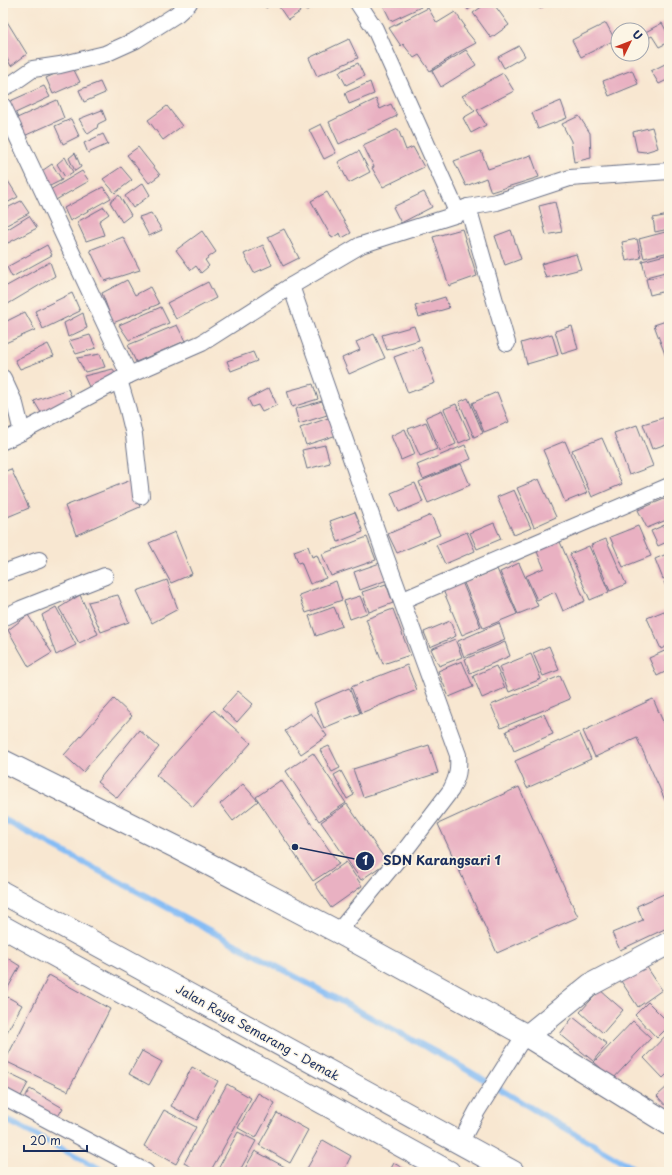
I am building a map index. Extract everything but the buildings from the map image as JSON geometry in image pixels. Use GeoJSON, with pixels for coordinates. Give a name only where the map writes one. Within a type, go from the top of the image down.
{"type":"FeatureCollection","features":[{"type":"Feature","properties":{"kind":"main road"},"geometry":{"type":"LineString","coordinates":[[3,761],[178,848],[338,932],[669,1124]]}},
{"type":"Feature","properties":{"kind":"main road","name":"Jalan Raya Semarang - Demak"},"geometry":{"type":"LineString","coordinates":[[3,893],[513,1172]]}},
{"type":"Feature","properties":{"kind":"main road"},"geometry":{"type":"LineString","coordinates":[[3,927],[449,1172]]}},
{"type":"Feature","properties":{"kind":"main road"},"geometry":{"type":"LineString","coordinates":[[523,1040],[590,985],[669,943]]}},
{"type":"Feature","properties":{"kind":"main road"},"geometry":{"type":"LineString","coordinates":[[96,978],[109,951]]}},
{"type":"Feature","properties":{"kind":"street"},"geometry":{"type":"LineString","coordinates":[[3,88],[33,69],[60,65],[105,54],[136,40],[177,14],[189,3]]}},
{"type":"Feature","properties":{"kind":"street"},"geometry":{"type":"LineString","coordinates":[[358,3],[375,29],[463,211],[507,343]]}},
{"type":"Feature","properties":{"kind":"street"},"geometry":{"type":"LineString","coordinates":[[3,106],[124,378],[134,435],[141,496]]}},
{"type":"Feature","properties":{"kind":"street"},"geometry":{"type":"LineString","coordinates":[[3,441],[124,378],[202,343],[291,286],[361,245],[463,211],[497,202],[570,178],[669,171]]}},
{"type":"Feature","properties":{"kind":"street"},"geometry":{"type":"LineString","coordinates":[[291,286],[385,555],[403,600],[458,755],[459,768],[457,779],[451,790],[403,853],[338,932]]}},
{"type":"Feature","properties":{"kind":"street"},"geometry":{"type":"LineString","coordinates":[[3,378],[15,404],[22,432]]}},
{"type":"Feature","properties":{"kind":"street"},"geometry":{"type":"LineString","coordinates":[[403,600],[669,486]]}},
{"type":"Feature","properties":{"kind":"street"},"geometry":{"type":"LineString","coordinates":[[3,573],[39,560]]}},
{"type":"Feature","properties":{"kind":"street"},"geometry":{"type":"LineString","coordinates":[[3,618],[21,609],[105,576]]}},
{"type":"Feature","properties":{"kind":"street"},"geometry":{"type":"LineString","coordinates":[[460,1143],[477,1110],[523,1040]]}},
{"type":"Feature","properties":{"kind":"street"},"geometry":{"type":"LineString","coordinates":[[3,1096],[146,1172]]}},
{"type":"Feature","properties":{"kind":"waterway"},"geometry":{"type":"LineString","coordinates":[[3,819],[450,1060],[640,1172]]}},
{"type":"Feature","properties":{"kind":"waterway"},"geometry":{"type":"LineString","coordinates":[[3,1118],[106,1172]]}},
{"type":"Feature","properties":{"kind":"place","name":"SDN Karangsari 1"},"geometry":{"type":"Point","coordinates":[295,847]}}]}
